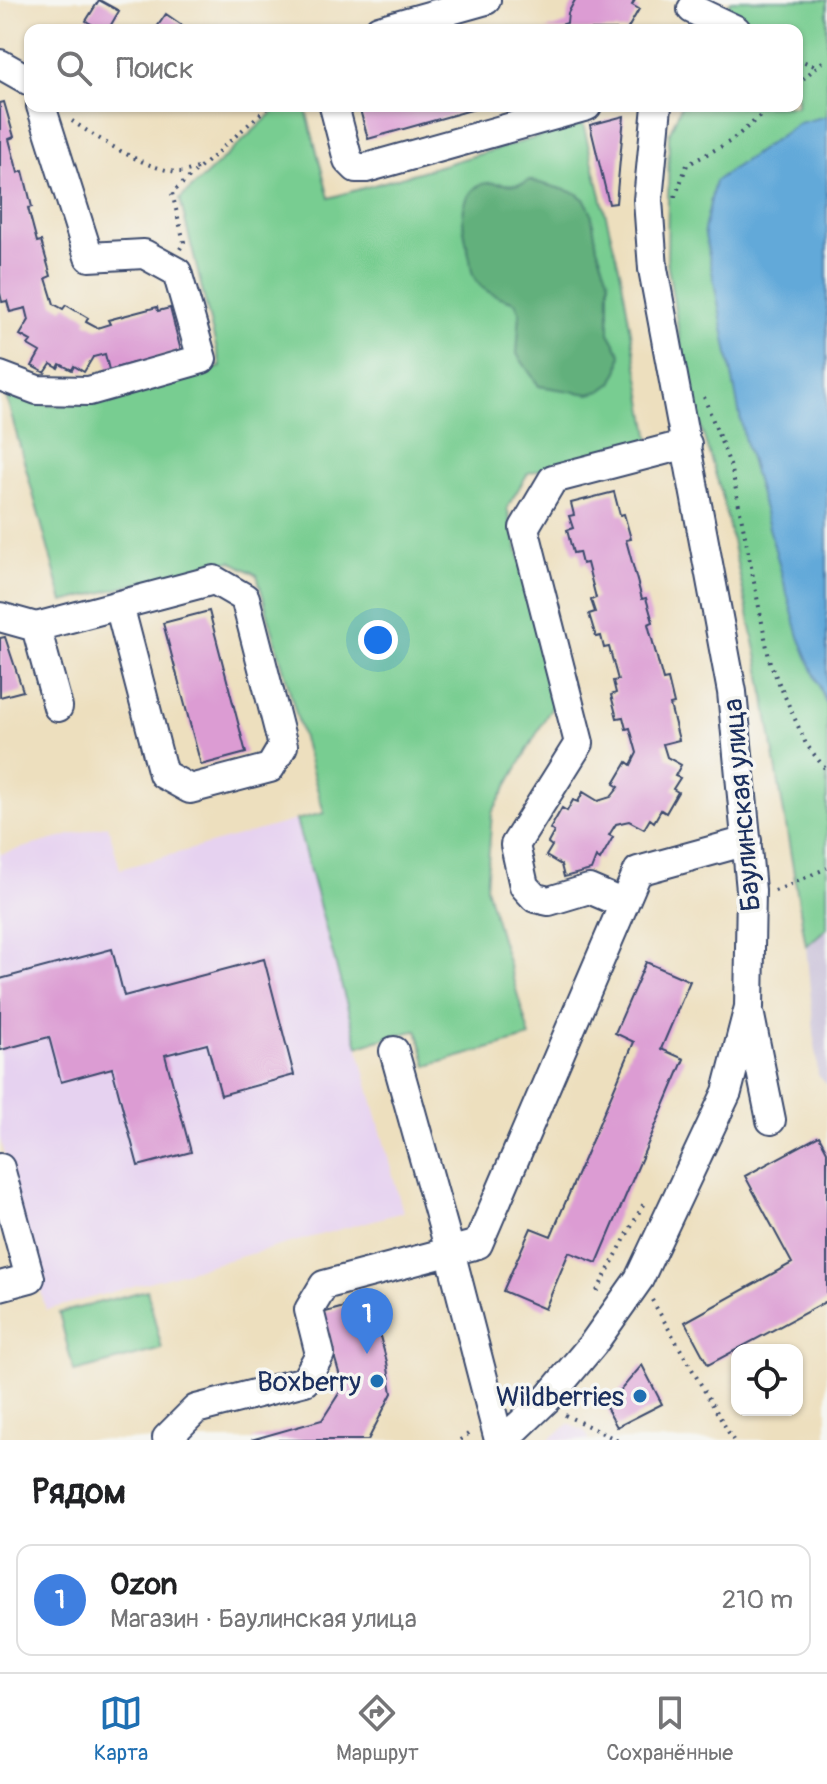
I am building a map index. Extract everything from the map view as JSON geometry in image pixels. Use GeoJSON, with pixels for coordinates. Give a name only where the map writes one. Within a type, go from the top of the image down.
{"type":"FeatureCollection","features":[{"type":"Feature","properties":{"kind":"street"},"geometry":{"type":"LineString","coordinates":[[400,24],[486,0]]}},
{"type":"Feature","properties":{"kind":"street"},"geometry":{"type":"LineString","coordinates":[[691,13],[720,24]]}},
{"type":"Feature","properties":{"kind":"street"},"geometry":{"type":"LineString","coordinates":[[0,64],[24,78]]}},
{"type":"Feature","properties":{"kind":"street"},"geometry":{"type":"LineString","coordinates":[[0,376],[37,390],[89,391],[202,359],[177,272],[144,254],[89,257],[43,112]]}},
{"type":"Feature","properties":{"kind":"street"},"geometry":{"type":"LineString","coordinates":[[336,112],[348,160],[356,168],[366,168],[566,112]]}},
{"type":"Feature","properties":{"kind":"street","name":"Баулинская улица"},"geometry":{"type":"LineString","coordinates":[[502,1440],[547,1399],[593,1344],[639,1279],[727,1092],[749,1007],[751,890],[732,692],[653,269],[648,200],[656,112]]}},
{"type":"Feature","properties":{"kind":"street"},"geometry":{"type":"LineString","coordinates":[[624,904],[589,889],[549,901],[535,898],[524,886],[515,845],[579,743],[524,528],[553,479],[687,444]]}},
{"type":"Feature","properties":{"kind":"street"},"geometry":{"type":"LineString","coordinates":[[0,617],[36,627],[119,605],[214,580],[245,598],[283,746],[270,768],[190,789],[163,774],[119,605]]}},
{"type":"Feature","properties":{"kind":"street"},"geometry":{"type":"LineString","coordinates":[[36,627],[58,707]]}},
{"type":"Feature","properties":{"kind":"street"},"geometry":{"type":"LineString","coordinates":[[164,1439],[196,1409],[305,1381],[320,1354],[309,1310],[324,1285],[478,1244],[638,871],[747,841]]}},
{"type":"Feature","properties":{"kind":"street"},"geometry":{"type":"LineString","coordinates":[[749,1007],[771,1120]]}},
{"type":"Feature","properties":{"kind":"street"},"geometry":{"type":"LineString","coordinates":[[394,1051],[502,1440]]}},
{"type":"Feature","properties":{"kind":"street"},"geometry":{"type":"LineString","coordinates":[[0,1168],[30,1278],[0,1286]]}},
{"type":"Feature","properties":{"kind":"path"},"geometry":{"type":"LineString","coordinates":[[803,79],[827,58]]}},
{"type":"Feature","properties":{"kind":"path"},"geometry":{"type":"LineString","coordinates":[[803,61],[817,67]]}},
{"type":"Feature","properties":{"kind":"path"},"geometry":{"type":"LineString","coordinates":[[59,112],[108,144],[150,164],[181,172],[201,167]]}},
{"type":"Feature","properties":{"kind":"path"},"geometry":{"type":"LineString","coordinates":[[171,269],[184,242],[172,193],[262,112]]}},
{"type":"Feature","properties":{"kind":"path"},"geometry":{"type":"LineString","coordinates":[[674,202],[687,165],[731,141],[765,112]]}},
{"type":"Feature","properties":{"kind":"path"},"geometry":{"type":"LineString","coordinates":[[701,388],[732,470],[770,663],[806,744],[827,771]]}},
{"type":"Feature","properties":{"kind":"path"},"geometry":{"type":"LineString","coordinates":[[769,894],[827,868]]}},
{"type":"Feature","properties":{"kind":"path"},"geometry":{"type":"LineString","coordinates":[[597,1292],[648,1195]]}},
{"type":"Feature","properties":{"kind":"path"},"geometry":{"type":"LineString","coordinates":[[639,1279],[733,1440]]}},
{"type":"Feature","properties":{"kind":"path"},"geometry":{"type":"LineString","coordinates":[[547,1399],[559,1413],[617,1440]]}},
{"type":"Feature","properties":{"kind":"shaded area"},"geometry":{"type":"Polygon","coordinates":[[[296,820],[403,1212],[46,1310],[0,1139],[0,854],[108,825],[120,869],[296,820]]]}},
{"type":"Feature","properties":{"kind":"shaded area"},"geometry":{"type":"Polygon","coordinates":[[[827,928],[827,1085],[818,1075],[806,946],[827,928]]]}},
{"type":"Feature","properties":{"kind":"shaded area"},"geometry":{"type":"Polygon","coordinates":[[[569,1424],[586,1432],[589,1440],[548,1440],[569,1424]]]}},
{"type":"Feature","properties":{"kind":"green space"},"geometry":{"type":"Polygon","coordinates":[[[732,0],[827,0],[827,928],[806,946],[759,664],[722,495],[687,383],[667,261],[669,134],[678,112],[803,112],[803,24],[714,24],[732,0]]]}},
{"type":"Feature","properties":{"kind":"green space"},"geometry":{"type":"Polygon","coordinates":[[[274,112],[307,112],[329,198],[583,124],[621,275],[650,440],[528,473],[507,508],[556,699],[492,813],[486,887],[530,1037],[427,1066],[417,1030],[358,1046],[296,820],[324,813],[257,575],[231,561],[63,602],[6,396],[51,405],[101,403],[221,367],[180,199],[274,112]]]}},
{"type":"Feature","properties":{"kind":"green space"},"geometry":{"type":"Polygon","coordinates":[[[529,180],[576,193],[585,200],[591,211],[597,247],[609,281],[609,333],[621,354],[619,369],[612,383],[601,391],[589,394],[539,386],[517,354],[520,313],[515,302],[487,291],[472,273],[463,222],[469,195],[481,184],[516,184],[529,180]]]}},
{"type":"Feature","properties":{"kind":"green space"},"geometry":{"type":"Polygon","coordinates":[[[147,1290],[162,1349],[74,1372],[59,1313],[147,1290]]]}},
{"type":"Feature","properties":{"kind":"water"},"geometry":{"type":"Polygon","coordinates":[[[827,116],[827,705],[799,637],[744,437],[704,230],[715,181],[799,123],[827,116]]]}},
{"type":"Feature","properties":{"kind":"building"},"geometry":{"type":"Polygon","coordinates":[[[99,0],[119,11],[111,24],[86,21],[99,0]]]}},
{"type":"Feature","properties":{"kind":"building"},"geometry":{"type":"Polygon","coordinates":[[[575,0],[635,0],[632,5],[639,9],[630,24],[564,24],[567,23],[575,0]]]}},
{"type":"Feature","properties":{"kind":"building"},"geometry":{"type":"Polygon","coordinates":[[[166,14],[180,24],[159,24],[166,14]]]}},
{"type":"Feature","properties":{"kind":"building"},"geometry":{"type":"Polygon","coordinates":[[[4,102],[14,137],[9,139],[18,173],[23,171],[32,207],[28,208],[51,276],[46,278],[54,304],[63,309],[66,305],[88,318],[86,322],[97,328],[110,324],[108,320],[157,307],[158,311],[170,308],[181,351],[157,357],[159,362],[134,368],[133,363],[109,370],[105,354],[93,357],[84,372],[74,366],[72,370],[60,364],[58,368],[51,364],[45,373],[32,366],[40,352],[28,345],[31,341],[20,335],[29,320],[26,308],[10,312],[7,301],[2,302],[0,293],[0,103],[4,102]]]}},
{"type":"Feature","properties":{"kind":"building"},"geometry":{"type":"Polygon","coordinates":[[[361,112],[464,112],[368,139],[361,112]]]}},
{"type":"Feature","properties":{"kind":"building"},"geometry":{"type":"Polygon","coordinates":[[[624,116],[616,203],[609,204],[590,125],[624,116]]]}},
{"type":"Feature","properties":{"kind":"building"},"geometry":{"type":"Polygon","coordinates":[[[614,492],[631,539],[626,540],[642,599],[646,598],[653,622],[648,624],[663,680],[668,679],[674,704],[670,705],[679,740],[663,744],[667,757],[681,765],[675,776],[680,778],[673,789],[678,792],[666,813],[661,810],[654,822],[650,819],[644,829],[629,821],[616,824],[609,835],[613,837],[600,860],[596,857],[591,870],[564,877],[561,865],[546,856],[552,846],[548,843],[554,832],[550,829],[562,808],[567,811],[573,800],[578,802],[583,792],[598,801],[611,797],[619,787],[614,784],[627,762],[631,765],[637,753],[630,728],[626,729],[623,717],[617,718],[611,695],[616,693],[613,681],[618,680],[609,647],[604,648],[601,636],[596,637],[589,614],[595,612],[591,600],[596,598],[587,563],[582,564],[579,552],[573,553],[567,530],[573,528],[569,516],[574,515],[571,503],[614,492]]]}},
{"type":"Feature","properties":{"kind":"building"},"geometry":{"type":"Polygon","coordinates":[[[209,611],[246,753],[201,765],[163,623],[209,611]]]}},
{"type":"Feature","properties":{"kind":"building"},"geometry":{"type":"Polygon","coordinates":[[[5,637],[23,691],[0,697],[0,638],[5,637]]]}},
{"type":"Feature","properties":{"kind":"building"},"geometry":{"type":"Polygon","coordinates":[[[112,949],[124,996],[264,959],[294,1075],[221,1095],[207,1044],[165,1055],[191,1152],[138,1166],[112,1068],[61,1082],[49,1037],[1,1050],[0,1046],[0,979],[112,949]]]}},
{"type":"Feature","properties":{"kind":"building"},"geometry":{"type":"Polygon","coordinates":[[[646,962],[690,981],[661,1049],[684,1059],[597,1263],[569,1252],[545,1309],[503,1291],[531,1228],[551,1236],[634,1042],[615,1033],[646,962]]]}},
{"type":"Feature","properties":{"kind":"building"},"geometry":{"type":"Polygon","coordinates":[[[819,1136],[827,1151],[827,1301],[747,1344],[731,1344],[731,1353],[708,1365],[685,1322],[792,1263],[745,1176],[819,1136]]]}},
{"type":"Feature","properties":{"kind":"building"},"geometry":{"type":"Polygon","coordinates":[[[370,1300],[392,1393],[368,1440],[251,1440],[322,1420],[343,1387],[322,1313],[370,1300]]]}},
{"type":"Feature","properties":{"kind":"building"},"geometry":{"type":"Polygon","coordinates":[[[642,1365],[662,1404],[617,1427],[606,1407],[642,1365]]]}},
{"type":"Feature","properties":{"kind":"place","name":"Ozon"},"geometry":{"type":"Point","coordinates":[367,1354]}},
{"type":"Feature","properties":{"kind":"place","name":"Boxberry"},"geometry":{"type":"Point","coordinates":[377,1381]}},
{"type":"Feature","properties":{"kind":"place","name":"Wildberries"},"geometry":{"type":"Point","coordinates":[640,1396]}}]}
